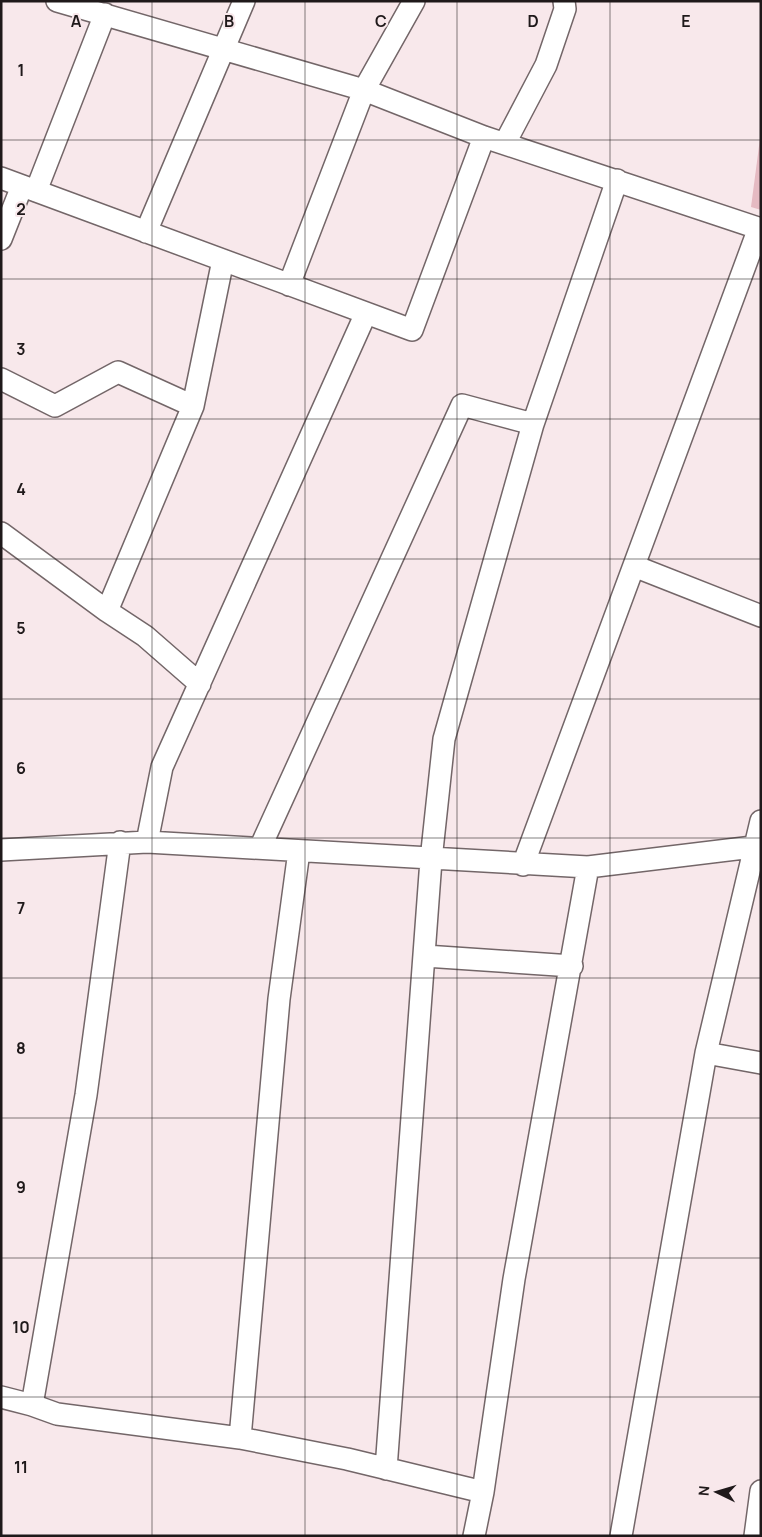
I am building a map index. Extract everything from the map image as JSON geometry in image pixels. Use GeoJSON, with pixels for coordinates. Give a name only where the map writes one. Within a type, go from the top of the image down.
{"type":"FeatureCollection","features":[{"type":"Feature","properties":{"kind":"street"},"geometry":{"type":"LineString","coordinates":[[56,1],[364,90],[484,137],[618,180],[760,229],[523,865]]}},
{"type":"Feature","properties":{"kind":"street"},"geometry":{"type":"LineString","coordinates":[[146,232],[244,1]]}},
{"type":"Feature","properties":{"kind":"street"},"geometry":{"type":"LineString","coordinates":[[289,285],[364,90],[414,1]]}},
{"type":"Feature","properties":{"kind":"street"},"geometry":{"type":"LineString","coordinates":[[505,143],[546,66],[564,9],[564,1]]}},
{"type":"Feature","properties":{"kind":"street"},"geometry":{"type":"LineString","coordinates":[[1,239],[29,188],[105,14]]}},
{"type":"Feature","properties":{"kind":"street"},"geometry":{"type":"LineString","coordinates":[[1,178],[412,330],[484,137]]}},
{"type":"Feature","properties":{"kind":"street"},"geometry":{"type":"LineString","coordinates":[[386,1469],[400,1257],[431,860],[444,739],[532,424],[618,180]]}},
{"type":"Feature","properties":{"kind":"street"},"geometry":{"type":"LineString","coordinates":[[107,611],[193,406],[223,260]]}},
{"type":"Feature","properties":{"kind":"street"},"geometry":{"type":"LineString","coordinates":[[147,842],[162,767],[366,313]]}},
{"type":"Feature","properties":{"kind":"street"},"geometry":{"type":"LineString","coordinates":[[1,379],[54,406],[118,372],[193,406]]}},
{"type":"Feature","properties":{"kind":"street"},"geometry":{"type":"LineString","coordinates":[[260,848],[462,405],[532,424]]}},
{"type":"Feature","properties":{"kind":"street"},"geometry":{"type":"LineString","coordinates":[[1,532],[107,611],[145,636],[200,684]]}},
{"type":"Feature","properties":{"kind":"street"},"geometry":{"type":"LineString","coordinates":[[634,566],[761,616]]}},
{"type":"Feature","properties":{"kind":"street"},"geometry":{"type":"LineString","coordinates":[[621,1536],[706,1053],[758,846],[761,821]]}},
{"type":"Feature","properties":{"kind":"street"},"geometry":{"type":"LineString","coordinates":[[32,1405],[86,1094],[120,842]]}},
{"type":"Feature","properties":{"kind":"street"},"geometry":{"type":"LineString","coordinates":[[1,850],[147,842],[588,868],[758,846]]}},
{"type":"Feature","properties":{"kind":"street"},"geometry":{"type":"LineString","coordinates":[[240,1438],[279,999],[299,851]]}},
{"type":"Feature","properties":{"kind":"street"},"geometry":{"type":"LineString","coordinates":[[474,1536],[514,1279],[572,966],[588,868]]}},
{"type":"Feature","properties":{"kind":"street"},"geometry":{"type":"LineString","coordinates":[[425,956],[572,966]]}},
{"type":"Feature","properties":{"kind":"street"},"geometry":{"type":"LineString","coordinates":[[706,1053],[761,1063]]}},
{"type":"Feature","properties":{"kind":"street"},"geometry":{"type":"LineString","coordinates":[[1,1398],[32,1405],[57,1414],[240,1438],[386,1469],[482,1492]]}},
{"type":"Feature","properties":{"kind":"street"},"geometry":{"type":"LineString","coordinates":[[755,1536],[761,1491]]}},
{"type":"Feature","properties":{"kind":"shaded area"},"geometry":{"type":"Polygon","coordinates":[[[761,131],[761,210],[751,207],[761,131]]]}}]}
